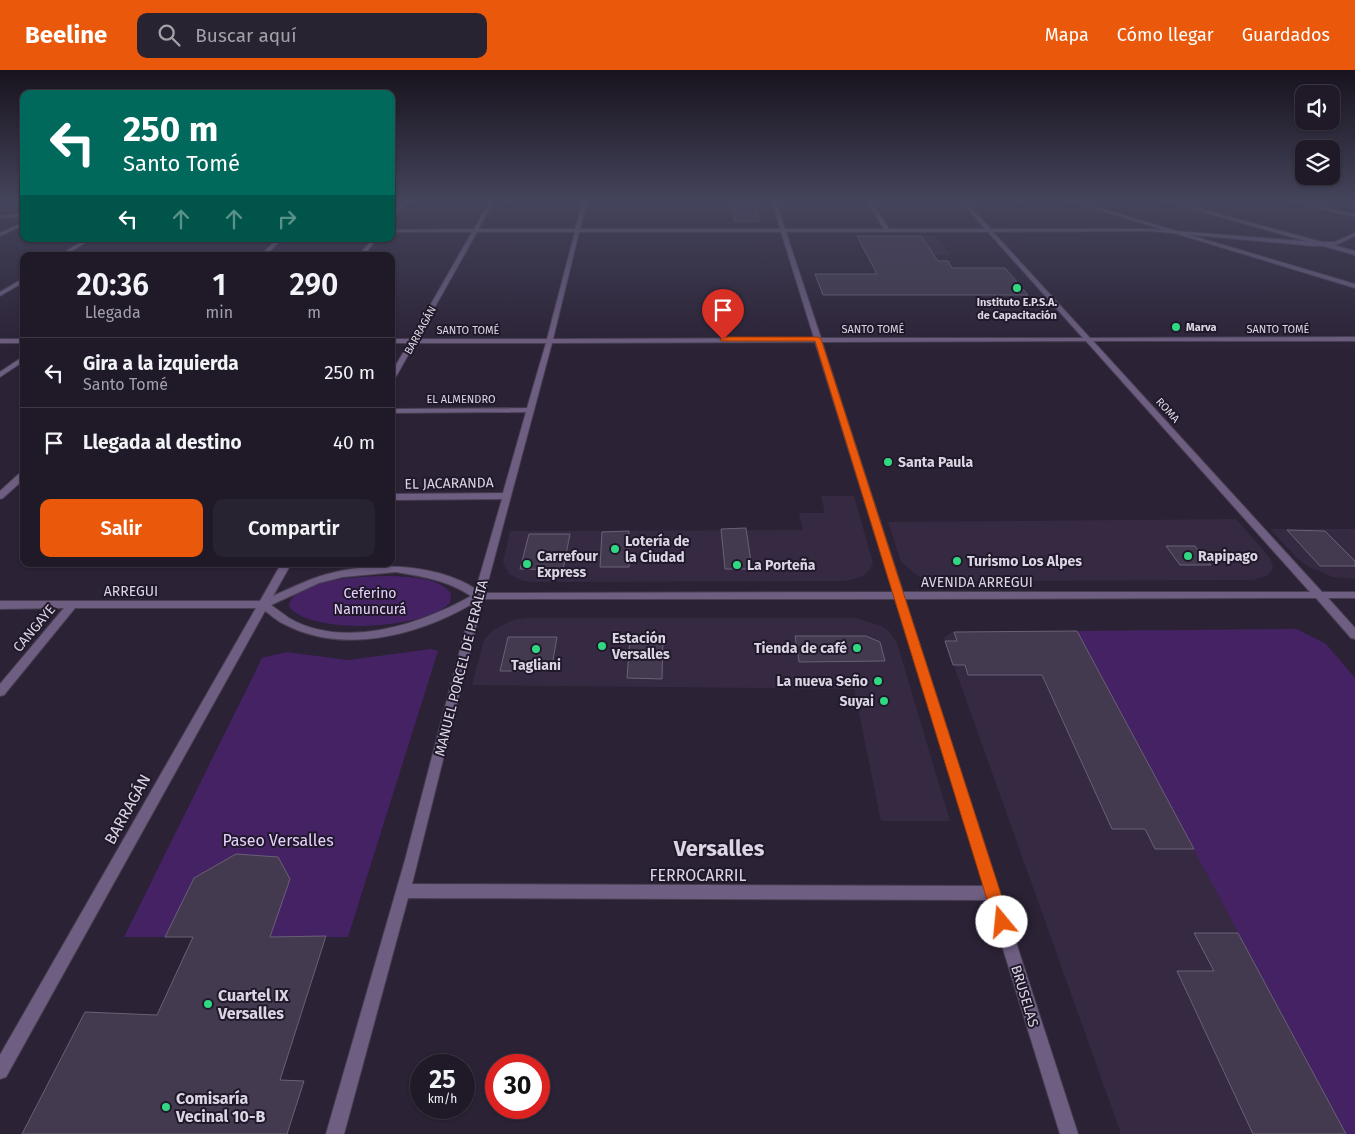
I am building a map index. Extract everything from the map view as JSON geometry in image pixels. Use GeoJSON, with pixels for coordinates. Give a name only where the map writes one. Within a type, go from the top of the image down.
{"type":"FeatureCollection","features":[{"type":"Feature","properties":{"kind":"street","name":"BARRAGÁN"},"geometry":{"type":"LineString","coordinates":[[395,373],[464,251]]}},
{"type":"Feature","properties":{"kind":"street","name":"MANUEL PORCEL DE PERALTA"},"geometry":{"type":"LineString","coordinates":[[335,1134],[403,892],[479,596],[573,251]]}},
{"type":"Feature","properties":{"kind":"street","name":"BRUSELAS"},"geometry":{"type":"LineString","coordinates":[[790,251],[1068,1134]]}},
{"type":"Feature","properties":{"kind":"street","name":"ROMA"},"geometry":{"type":"LineString","coordinates":[[1009,251],[1355,635]]}},
{"type":"Feature","properties":{"kind":"street"},"geometry":{"type":"LineString","coordinates":[[1237,251],[1355,286]]}},
{"type":"Feature","properties":{"kind":"street"},"geometry":{"type":"LineString","coordinates":[[0,294],[20,282]]}},
{"type":"Feature","properties":{"kind":"street","name":"SANTO TOMÉ"},"geometry":{"type":"LineString","coordinates":[[395,341],[1089,338],[1355,339]]}},
{"type":"Feature","properties":{"kind":"street"},"geometry":{"type":"LineString","coordinates":[[0,341],[20,341]]}},
{"type":"Feature","properties":{"kind":"street"},"geometry":{"type":"LineString","coordinates":[[0,376],[20,361]]}},
{"type":"Feature","properties":{"kind":"street","name":"EL ALMENDRO"},"geometry":{"type":"LineString","coordinates":[[395,410],[530,410]]}},
{"type":"Feature","properties":{"kind":"street"},"geometry":{"type":"LineString","coordinates":[[0,496],[20,478]]}},
{"type":"Feature","properties":{"kind":"street","name":"EL JACARANDA"},"geometry":{"type":"LineString","coordinates":[[395,497],[507,496]]}},
{"type":"Feature","properties":{"kind":"street","name":"BARRAGÁN"},"geometry":{"type":"LineString","coordinates":[[0,1071],[284,567]]}},
{"type":"Feature","properties":{"kind":"street"},"geometry":{"type":"LineString","coordinates":[[263,604],[316,581],[370,570],[396,569],[442,577],[462,585],[479,596]]}},
{"type":"Feature","properties":{"kind":"street","name":"AVENIDA ARREGUI"},"geometry":{"type":"LineString","coordinates":[[263,604],[288,623],[305,630],[324,634],[354,636],[394,632],[418,626],[440,618],[479,596],[1355,595]]}},
{"type":"Feature","properties":{"kind":"street","name":"ARREGUI"},"geometry":{"type":"LineString","coordinates":[[0,605],[263,604]]}},
{"type":"Feature","properties":{"kind":"street","name":"CANGAYE"},"geometry":{"type":"LineString","coordinates":[[0,692],[72,605]]}},
{"type":"Feature","properties":{"kind":"street","name":"FERROCARRIL"},"geometry":{"type":"LineString","coordinates":[[403,892],[993,893]]}},
{"type":"Feature","properties":{"kind":"shaded area"},"geometry":{"type":"Polygon","coordinates":[[[931,251],[948,251],[951,255],[934,255],[931,251]]]}},
{"type":"Feature","properties":{"kind":"shaded area"},"geometry":{"type":"Polygon","coordinates":[[[821,496],[854,496],[873,563],[869,571],[861,577],[845,581],[533,582],[523,581],[509,574],[503,562],[510,531],[803,530],[799,513],[825,513],[821,496]]]}},
{"type":"Feature","properties":{"kind":"shaded area"},"geometry":{"type":"Polygon","coordinates":[[[1236,519],[1269,557],[1273,565],[1268,575],[1253,580],[935,581],[918,576],[901,562],[888,522],[1236,519]]]}},
{"type":"Feature","properties":{"kind":"shaded area"},"geometry":{"type":"Polygon","coordinates":[[[1270,529],[1355,529],[1355,579],[1333,577],[1307,566],[1270,529]]]}},
{"type":"Feature","properties":{"kind":"shaded area"},"geometry":{"type":"Polygon","coordinates":[[[526,618],[856,618],[882,626],[889,631],[897,643],[950,821],[881,821],[854,689],[472,685],[484,640],[493,630],[513,620],[526,618]]]}},
{"type":"Feature","properties":{"kind":"shaded area"},"geometry":{"type":"Polygon","coordinates":[[[1296,629],[1326,644],[1355,678],[1355,1134],[1121,1134],[944,638],[952,632],[1296,629]]]}},
{"type":"Feature","properties":{"kind":"green space","name":"Ceferino Namuncurá"},"geometry":{"type":"Polygon","coordinates":[[[393,576],[425,579],[441,585],[451,594],[450,603],[437,612],[418,619],[370,626],[321,622],[302,616],[289,607],[293,597],[317,584],[351,578],[393,576]]]}},
{"type":"Feature","properties":{"kind":"green space"},"geometry":{"type":"Polygon","coordinates":[[[1296,629],[1326,644],[1355,678],[1355,1134],[1346,1134],[1077,631],[1296,629]]]}},
{"type":"Feature","properties":{"kind":"green space","name":"Paseo Versalles"},"geometry":{"type":"Polygon","coordinates":[[[431,649],[438,651],[348,937],[124,937],[262,658],[286,652],[348,660],[431,649]]]}},
{"type":"Feature","properties":{"kind":"building"},"geometry":{"type":"Polygon","coordinates":[[[865,251],[931,251],[938,261],[948,261],[952,268],[1005,268],[1028,295],[823,295],[815,274],[877,274],[865,251]]]}},
{"type":"Feature","properties":{"kind":"building"},"geometry":{"type":"Polygon","coordinates":[[[746,528],[752,569],[725,569],[721,529],[746,528]]]}},
{"type":"Feature","properties":{"kind":"building"},"geometry":{"type":"Polygon","coordinates":[[[1287,530],[1325,531],[1355,561],[1355,566],[1320,566],[1287,530]]]}},
{"type":"Feature","properties":{"kind":"building","name":"Lotería de la Ciudad"},"geometry":{"type":"Polygon","coordinates":[[[629,531],[629,567],[600,567],[602,532],[629,531]]]}},
{"type":"Feature","properties":{"kind":"building"},"geometry":{"type":"Polygon","coordinates":[[[529,534],[570,534],[563,570],[520,569],[529,534]]]}},
{"type":"Feature","properties":{"kind":"building","name":"Rapipago"},"geometry":{"type":"Polygon","coordinates":[[[1166,546],[1195,546],[1211,565],[1180,565],[1166,546]]]}},
{"type":"Feature","properties":{"kind":"building"},"geometry":{"type":"Polygon","coordinates":[[[1077,631],[1194,849],[1155,849],[1145,829],[1112,829],[1042,675],[968,675],[965,665],[953,665],[945,641],[957,641],[954,632],[1077,631]]]}},
{"type":"Feature","properties":{"kind":"building"},"geometry":{"type":"Polygon","coordinates":[[[795,636],[866,636],[880,642],[885,661],[799,662],[795,636]]]}},
{"type":"Feature","properties":{"kind":"building"},"geometry":{"type":"Polygon","coordinates":[[[508,637],[557,637],[551,671],[500,671],[508,637]]]}},
{"type":"Feature","properties":{"kind":"building"},"geometry":{"type":"Polygon","coordinates":[[[630,638],[663,638],[662,679],[627,678],[630,638]]]}},
{"type":"Feature","properties":{"kind":"building"},"geometry":{"type":"Polygon","coordinates":[[[236,854],[278,857],[290,879],[270,937],[326,936],[280,1080],[304,1081],[287,1134],[22,1134],[85,1012],[157,1015],[193,937],[165,937],[194,878],[236,854]]]}},
{"type":"Feature","properties":{"kind":"building"},"geometry":{"type":"Polygon","coordinates":[[[1194,933],[1238,933],[1346,1134],[1253,1134],[1177,971],[1214,971],[1194,933]]]}},
{"type":"Feature","properties":{"kind":"place","name":"Instituto E.P.S.A. de Capacitación"},"geometry":{"type":"Point","coordinates":[1017,288]}},
{"type":"Feature","properties":{"kind":"place","name":"Marva"},"geometry":{"type":"Point","coordinates":[1176,327]}},
{"type":"Feature","properties":{"kind":"place","name":"Santa Paula"},"geometry":{"type":"Point","coordinates":[888,462]}},
{"type":"Feature","properties":{"kind":"place","name":"Lotería de la Ciudad"},"geometry":{"type":"Point","coordinates":[615,549]}},
{"type":"Feature","properties":{"kind":"place","name":"Rapipago"},"geometry":{"type":"Point","coordinates":[1188,556]}},
{"type":"Feature","properties":{"kind":"place","name":"Turismo Los Alpes"},"geometry":{"type":"Point","coordinates":[957,561]}},
{"type":"Feature","properties":{"kind":"place","name":"Carrefour Express"},"geometry":{"type":"Point","coordinates":[527,564]}},
{"type":"Feature","properties":{"kind":"place","name":"La Porteña"},"geometry":{"type":"Point","coordinates":[737,565]}},
{"type":"Feature","properties":{"kind":"place","name":"Estación Versalles"},"geometry":{"type":"Point","coordinates":[602,646]}},
{"type":"Feature","properties":{"kind":"place","name":"Tienda de café"},"geometry":{"type":"Point","coordinates":[857,648]}},
{"type":"Feature","properties":{"kind":"place","name":"Tagliani"},"geometry":{"type":"Point","coordinates":[536,649]}},
{"type":"Feature","properties":{"kind":"place","name":"La nueva Seño"},"geometry":{"type":"Point","coordinates":[878,681]}},
{"type":"Feature","properties":{"kind":"place","name":"Suyai"},"geometry":{"type":"Point","coordinates":[884,701]}},
{"type":"Feature","properties":{"kind":"place","name":"Cuartel IX Versalles"},"geometry":{"type":"Point","coordinates":[208,1004]}},
{"type":"Feature","properties":{"kind":"place","name":"Comisaría Vecinal 10-B"},"geometry":{"type":"Point","coordinates":[166,1107]}},
{"type":"Feature","properties":{"kind":"district","name":"Versalles"},"geometry":{"type":"Point","coordinates":[719,848]}},
{"type":"Feature","properties":{"kind":"route"},"geometry":{"type":"LineString","coordinates":[[723,340],[818,339],[1002,922]]}}]}
